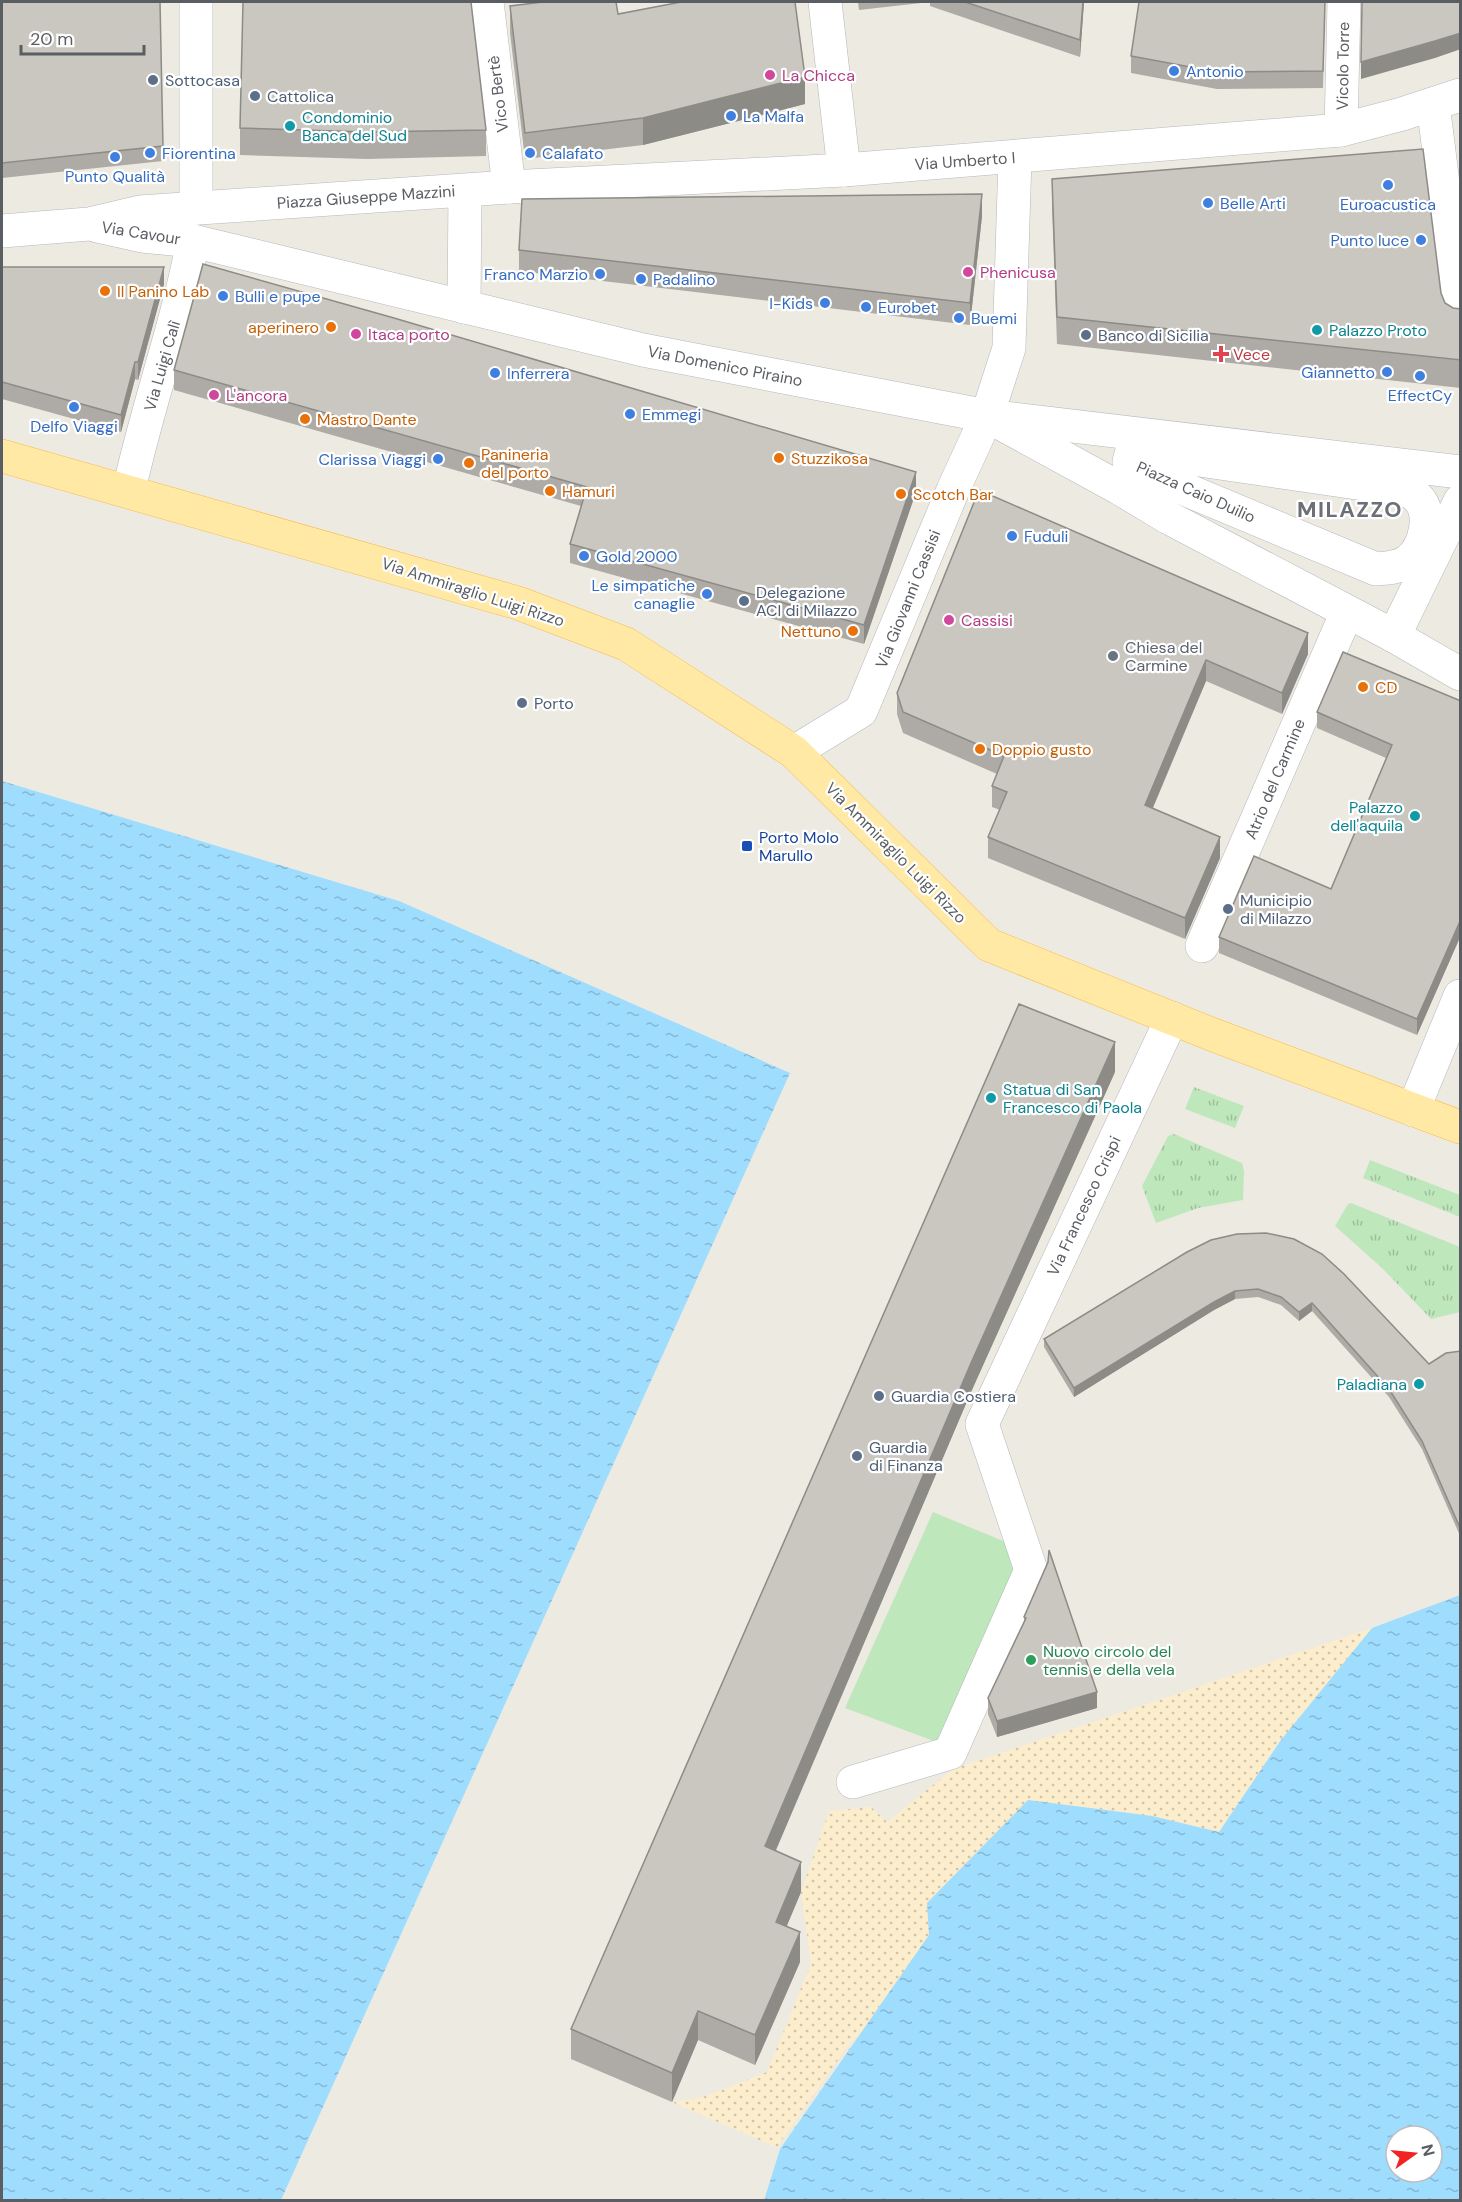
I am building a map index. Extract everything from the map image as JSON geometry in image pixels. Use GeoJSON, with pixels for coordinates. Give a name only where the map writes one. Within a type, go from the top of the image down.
{"type":"FeatureCollection","features":[{"type":"Feature","properties":{"kind":"main road","name":"Via Ammiraglio Luigi Rizzo"},"geometry":{"type":"LineString","coordinates":[[2,456],[129,490],[519,603],[626,644],[794,752],[989,945],[1172,1018]]}},
{"type":"Feature","properties":{"kind":"main road"},"geometry":{"type":"LineString","coordinates":[[1172,1018],[1461,1127]]}},
{"type":"Feature","properties":{"kind":"street"},"geometry":{"type":"LineString","coordinates":[[196,2],[196,208]]}},
{"type":"Feature","properties":{"kind":"street","name":"Vico Bertè"},"geometry":{"type":"LineString","coordinates":[[487,2],[509,187]]}},
{"type":"Feature","properties":{"kind":"street"},"geometry":{"type":"LineString","coordinates":[[825,2],[844,170]]}},
{"type":"Feature","properties":{"kind":"street","name":"Vicolo Torre"},"geometry":{"type":"LineString","coordinates":[[1341,130],[1344,2]]}},
{"type":"Feature","properties":{"kind":"street"},"geometry":{"type":"LineString","coordinates":[[1447,100],[1460,304]]}},
{"type":"Feature","properties":{"kind":"street","name":"Via Umberto I"},"geometry":{"type":"LineString","coordinates":[[465,191],[844,170],[1341,130],[1447,100]]}},
{"type":"Feature","properties":{"kind":"street","name":"Via Giovanni Cassisi"},"geometry":{"type":"LineString","coordinates":[[794,752],[861,711],[953,490],[987,416],[1009,348],[1015,158]]}},
{"type":"Feature","properties":{"kind":"street","name":"Piazza Giuseppe Mazzini"},"geometry":{"type":"LineString","coordinates":[[196,208],[465,191],[464,307]]}},
{"type":"Feature","properties":{"kind":"street","name":"Via Cavour"},"geometry":{"type":"LineString","coordinates":[[2,231],[89,224],[140,212],[196,208]]}},
{"type":"Feature","properties":{"kind":"street","name":"Via Cavour"},"geometry":{"type":"LineString","coordinates":[[89,224],[142,236],[193,241]]}},
{"type":"Feature","properties":{"kind":"street"},"geometry":{"type":"LineString","coordinates":[[193,241],[464,307]]}},
{"type":"Feature","properties":{"kind":"street","name":"Via Luigi Calì"},"geometry":{"type":"LineString","coordinates":[[129,490],[186,279],[193,241]]}},
{"type":"Feature","properties":{"kind":"street","name":"Via Domenico Piraino"},"geometry":{"type":"LineString","coordinates":[[464,307],[643,350],[987,416]]}},
{"type":"Feature","properties":{"kind":"street","name":"Piazza Caio Duilio"},"geometry":{"type":"LineString","coordinates":[[987,416],[1461,472]]}},
{"type":"Feature","properties":{"kind":"street","name":"Piazza Caio Duilio"},"geometry":{"type":"LineString","coordinates":[[987,416],[1169,518],[1394,636],[1461,674]]}},
{"type":"Feature","properties":{"kind":"street","name":"Piazza Caio Duilio"},"geometry":{"type":"LineString","coordinates":[[1119,488],[1119,471],[1125,448],[1142,435]]}},
{"type":"Feature","properties":{"kind":"street","name":"Piazza Caio Duilio"},"geometry":{"type":"LineString","coordinates":[[1138,451],[1405,490],[1418,497],[1426,513],[1426,529],[1419,547],[1409,560],[1394,568],[1376,569],[1134,468],[1129,462],[1131,454],[1138,451]]}},
{"type":"Feature","properties":{"kind":"street"},"geometry":{"type":"LineString","coordinates":[[1394,636],[1461,501]]}},
{"type":"Feature","properties":{"kind":"street","name":"Atrio del Carmine"},"geometry":{"type":"LineString","coordinates":[[1202,946],[1347,612]]}},
{"type":"Feature","properties":{"kind":"street"},"geometry":{"type":"LineString","coordinates":[[1413,1110],[1461,996]]}},
{"type":"Feature","properties":{"kind":"street","name":"Via Francesco Crispi"},"geometry":{"type":"LineString","coordinates":[[853,1782],[950,1753],[1031,1570],[982,1424],[1172,1018]]}},
{"type":"Feature","properties":{"kind":"green space"},"geometry":{"type":"Polygon","coordinates":[[[1194,1087],[1244,1106],[1235,1128],[1185,1109],[1194,1087]]]}},
{"type":"Feature","properties":{"kind":"green space"},"geometry":{"type":"Polygon","coordinates":[[[1174,1134],[1242,1163],[1243,1200],[1198,1208],[1156,1223],[1142,1186],[1168,1136],[1174,1134]]]}},
{"type":"Feature","properties":{"kind":"green space"},"geometry":{"type":"Polygon","coordinates":[[[1370,1160],[1460,1195],[1460,1217],[1363,1178],[1370,1160]]]}},
{"type":"Feature","properties":{"kind":"green space"},"geometry":{"type":"Polygon","coordinates":[[[1351,1203],[1460,1247],[1460,1312],[1431,1319],[1382,1268],[1335,1226],[1348,1204],[1351,1203]]]}},
{"type":"Feature","properties":{"kind":"green space"},"geometry":{"type":"Polygon","coordinates":[[[933,1512],[1008,1543],[1017,1574],[942,1744],[845,1708],[933,1512]]]}},
{"type":"Feature","properties":{"kind":"sand"},"geometry":{"type":"Polygon","coordinates":[[[1372,1628],[1281,1740],[1219,1832],[1152,1816],[1028,1800],[927,1903],[929,1935],[780,2149],[672,2102],[703,2097],[767,2072],[811,1964],[801,1892],[829,1811],[871,1807],[887,1822],[953,1769],[1372,1628]]]}},
{"type":"Feature","properties":{"kind":"water"},"geometry":{"type":"Polygon","coordinates":[[[2,781],[399,901],[790,1073],[281,2200],[2,2200],[2,781]]]}},
{"type":"Feature","properties":{"kind":"water"},"geometry":{"type":"Polygon","coordinates":[[[1460,1595],[1460,2200],[764,2200],[780,2149],[929,1935],[927,1903],[1028,1800],[1152,1816],[1219,1832],[1281,1740],[1372,1628],[1460,1595]]]}},
{"type":"Feature","properties":{"kind":"pier"},"geometry":{"type":"Polygon","coordinates":[[[860,2033],[780,2148],[764,2200],[761,2200],[777,2147],[847,2047],[860,2033]]]}},
{"type":"Feature","properties":{"kind":"building"},"geometry":{"type":"Polygon","coordinates":[[[2,2],[160,2],[163,146],[2,163],[2,2]]]}},
{"type":"Feature","properties":{"kind":"building"},"geometry":{"type":"Polygon","coordinates":[[[243,2],[471,2],[486,130],[367,132],[240,128],[243,2]]]}},
{"type":"Feature","properties":{"kind":"building"},"geometry":{"type":"Polygon","coordinates":[[[543,2],[616,2],[618,14],[681,2],[795,2],[805,77],[643,118],[525,133],[510,6],[543,2]]]}},
{"type":"Feature","properties":{"kind":"building"},"geometry":{"type":"Polygon","coordinates":[[[965,2],[1083,2],[1080,40],[965,2]]]}},
{"type":"Feature","properties":{"kind":"building"},"geometry":{"type":"Polygon","coordinates":[[[1139,2],[1325,2],[1323,71],[1217,72],[1131,56],[1139,2]]]}},
{"type":"Feature","properties":{"kind":"building"},"geometry":{"type":"Polygon","coordinates":[[[1362,2],[1461,2],[1461,33],[1361,62],[1362,2]]]}},
{"type":"Feature","properties":{"kind":"building"},"geometry":{"type":"Polygon","coordinates":[[[1423,149],[1441,293],[1445,303],[1453,308],[1461,309],[1461,360],[1057,317],[1052,179],[1423,149]]]}},
{"type":"Feature","properties":{"kind":"building"},"geometry":{"type":"Polygon","coordinates":[[[982,194],[970,303],[519,250],[522,199],[982,194]]]}},
{"type":"Feature","properties":{"kind":"building"},"geometry":{"type":"Polygon","coordinates":[[[203,264],[916,472],[864,625],[570,544],[587,487],[174,370],[203,264]]]}},
{"type":"Feature","properties":{"kind":"building"},"geometry":{"type":"Polygon","coordinates":[[[2,267],[164,267],[121,415],[2,382],[2,267]]]}},
{"type":"Feature","properties":{"kind":"building"},"geometry":{"type":"Polygon","coordinates":[[[979,490],[1308,633],[1282,693],[1206,660],[1145,805],[1220,837],[1185,918],[988,837],[1007,792],[992,786],[1004,756],[903,712],[897,693],[979,490]]]}},
{"type":"Feature","properties":{"kind":"building"},"geometry":{"type":"Polygon","coordinates":[[[1343,652],[1461,701],[1461,919],[1417,1019],[1219,937],[1254,856],[1331,889],[1392,745],[1317,712],[1343,652]]]}},
{"type":"Feature","properties":{"kind":"building"},"geometry":{"type":"Polygon","coordinates":[[[1019,1004],[1115,1042],[971,1363],[765,1846],[801,1862],[776,1922],[800,1932],[755,2035],[698,2011],[672,2073],[571,2029],[1019,1004]]]}},
{"type":"Feature","properties":{"kind":"building","name":"Paladiana"},"geometry":{"type":"Polygon","coordinates":[[[1266,1233],[1294,1239],[1322,1254],[1344,1274],[1429,1364],[1446,1353],[1461,1351],[1461,1530],[1422,1441],[1389,1389],[1312,1303],[1299,1312],[1281,1297],[1258,1289],[1235,1291],[1074,1388],[1044,1339],[1187,1252],[1211,1240],[1237,1234],[1266,1233]]]}},
{"type":"Feature","properties":{"kind":"building"},"geometry":{"type":"Polygon","coordinates":[[[1049,1550],[1097,1692],[997,1721],[988,1698],[1026,1618],[1024,1617],[1048,1562],[1049,1550]]]}},
{"type":"Feature","properties":{"kind":"place","name":"Antonio"},"geometry":{"type":"Point","coordinates":[1174,71]}},
{"type":"Feature","properties":{"kind":"place","name":"La Chicca"},"geometry":{"type":"Point","coordinates":[770,75]}},
{"type":"Feature","properties":{"kind":"place","name":"Sottocasa"},"geometry":{"type":"Point","coordinates":[153,80]}},
{"type":"Feature","properties":{"kind":"place","name":"Cattolica"},"geometry":{"type":"Point","coordinates":[255,96]}},
{"type":"Feature","properties":{"kind":"place","name":"La Malfa"},"geometry":{"type":"Point","coordinates":[731,116]}},
{"type":"Feature","properties":{"kind":"place","name":"Condominio Banca del Sud"},"geometry":{"type":"Point","coordinates":[290,126]}},
{"type":"Feature","properties":{"kind":"place","name":"Fiorentina"},"geometry":{"type":"Point","coordinates":[150,153]}},
{"type":"Feature","properties":{"kind":"place","name":"Calafato"},"geometry":{"type":"Point","coordinates":[530,153]}},
{"type":"Feature","properties":{"kind":"place","name":"Punto Qualità"},"geometry":{"type":"Point","coordinates":[115,157]}},
{"type":"Feature","properties":{"kind":"place","name":"Euroacustica"},"geometry":{"type":"Point","coordinates":[1388,185]}},
{"type":"Feature","properties":{"kind":"place","name":"Belle Arti"},"geometry":{"type":"Point","coordinates":[1208,203]}},
{"type":"Feature","properties":{"kind":"place","name":"Punto luce"},"geometry":{"type":"Point","coordinates":[1421,240]}},
{"type":"Feature","properties":{"kind":"place","name":"Phenicusa"},"geometry":{"type":"Point","coordinates":[968,272]}},
{"type":"Feature","properties":{"kind":"place","name":"Franco Marzio"},"geometry":{"type":"Point","coordinates":[600,274]}},
{"type":"Feature","properties":{"kind":"place","name":"Padalino"},"geometry":{"type":"Point","coordinates":[641,279]}},
{"type":"Feature","properties":{"kind":"place","name":"Il Panino Lab"},"geometry":{"type":"Point","coordinates":[105,291]}},
{"type":"Feature","properties":{"kind":"place","name":"Bulli e pupe"},"geometry":{"type":"Point","coordinates":[223,296]}},
{"type":"Feature","properties":{"kind":"place","name":"I-Kids"},"geometry":{"type":"Point","coordinates":[825,303]}},
{"type":"Feature","properties":{"kind":"place","name":"Eurobet"},"geometry":{"type":"Point","coordinates":[866,307]}},
{"type":"Feature","properties":{"kind":"place","name":"Buemi"},"geometry":{"type":"Point","coordinates":[959,318]}},
{"type":"Feature","properties":{"kind":"place","name":"aperinero"},"geometry":{"type":"Point","coordinates":[331,327]}},
{"type":"Feature","properties":{"kind":"place","name":"Palazzo Proto"},"geometry":{"type":"Point","coordinates":[1317,330]}},
{"type":"Feature","properties":{"kind":"place","name":"Itaca porto"},"geometry":{"type":"Point","coordinates":[356,334]}},
{"type":"Feature","properties":{"kind":"place","name":"Banco di Sicilia"},"geometry":{"type":"Point","coordinates":[1086,335]}},
{"type":"Feature","properties":{"kind":"place","name":"Vece"},"geometry":{"type":"Point","coordinates":[1221,354]}},
{"type":"Feature","properties":{"kind":"place","name":"Giannetto"},"geometry":{"type":"Point","coordinates":[1387,372]}},
{"type":"Feature","properties":{"kind":"place","name":"Inferrera"},"geometry":{"type":"Point","coordinates":[495,373]}},
{"type":"Feature","properties":{"kind":"place","name":"EffectCy"},"geometry":{"type":"Point","coordinates":[1420,376]}},
{"type":"Feature","properties":{"kind":"place","name":"L'ancora"},"geometry":{"type":"Point","coordinates":[214,395]}},
{"type":"Feature","properties":{"kind":"place","name":"Delfo Viaggi"},"geometry":{"type":"Point","coordinates":[74,407]}},
{"type":"Feature","properties":{"kind":"place","name":"Emmegi"},"geometry":{"type":"Point","coordinates":[630,414]}},
{"type":"Feature","properties":{"kind":"place","name":"Mastro Dante"},"geometry":{"type":"Point","coordinates":[305,419]}},
{"type":"Feature","properties":{"kind":"place","name":"Stuzzikosa"},"geometry":{"type":"Point","coordinates":[779,458]}},
{"type":"Feature","properties":{"kind":"place","name":"Clarissa Viaggi"},"geometry":{"type":"Point","coordinates":[438,459]}},
{"type":"Feature","properties":{"kind":"place","name":"Panineria del porto"},"geometry":{"type":"Point","coordinates":[469,463]}},
{"type":"Feature","properties":{"kind":"place","name":"Hamuri"},"geometry":{"type":"Point","coordinates":[550,491]}},
{"type":"Feature","properties":{"kind":"place","name":"Scotch Bar"},"geometry":{"type":"Point","coordinates":[901,494]}},
{"type":"Feature","properties":{"kind":"place","name":"Fuduli"},"geometry":{"type":"Point","coordinates":[1012,536]}},
{"type":"Feature","properties":{"kind":"place","name":"Gold 2000"},"geometry":{"type":"Point","coordinates":[584,556]}},
{"type":"Feature","properties":{"kind":"place","name":"Le simpatiche canaglie"},"geometry":{"type":"Point","coordinates":[707,594]}},
{"type":"Feature","properties":{"kind":"place","name":"Delegazione ACI di Milazzo"},"geometry":{"type":"Point","coordinates":[744,601]}},
{"type":"Feature","properties":{"kind":"place","name":"Cassisi"},"geometry":{"type":"Point","coordinates":[949,620]}},
{"type":"Feature","properties":{"kind":"place","name":"Nettuno"},"geometry":{"type":"Point","coordinates":[853,631]}},
{"type":"Feature","properties":{"kind":"place","name":"Chiesa del Carmine"},"geometry":{"type":"Point","coordinates":[1113,656]}},
{"type":"Feature","properties":{"kind":"place","name":"CD"},"geometry":{"type":"Point","coordinates":[1363,687]}},
{"type":"Feature","properties":{"kind":"place","name":"Porto"},"geometry":{"type":"Point","coordinates":[522,703]}},
{"type":"Feature","properties":{"kind":"place","name":"Doppio gusto"},"geometry":{"type":"Point","coordinates":[980,749]}},
{"type":"Feature","properties":{"kind":"place","name":"Palazzo dell'aquila"},"geometry":{"type":"Point","coordinates":[1415,816]}},
{"type":"Feature","properties":{"kind":"place","name":"Porto Molo Marullo"},"geometry":{"type":"Point","coordinates":[747,846]}},
{"type":"Feature","properties":{"kind":"place","name":"Municipio di Milazzo"},"geometry":{"type":"Point","coordinates":[1228,909]}},
{"type":"Feature","properties":{"kind":"place","name":"Statua di San Francesco di Paola"},"geometry":{"type":"Point","coordinates":[991,1098]}},
{"type":"Feature","properties":{"kind":"place","name":"Paladiana"},"geometry":{"type":"Point","coordinates":[1419,1384]}},
{"type":"Feature","properties":{"kind":"place","name":"Guardia Costiera"},"geometry":{"type":"Point","coordinates":[879,1396]}},
{"type":"Feature","properties":{"kind":"place","name":"Guardia di Finanza"},"geometry":{"type":"Point","coordinates":[857,1456]}},
{"type":"Feature","properties":{"kind":"place","name":"Nuovo circolo del tennis e della vela"},"geometry":{"type":"Point","coordinates":[1031,1660]}},
{"type":"Feature","properties":{"kind":"district","name":"MILAZZO"},"geometry":{"type":"Point","coordinates":[1350,509]}}]}
